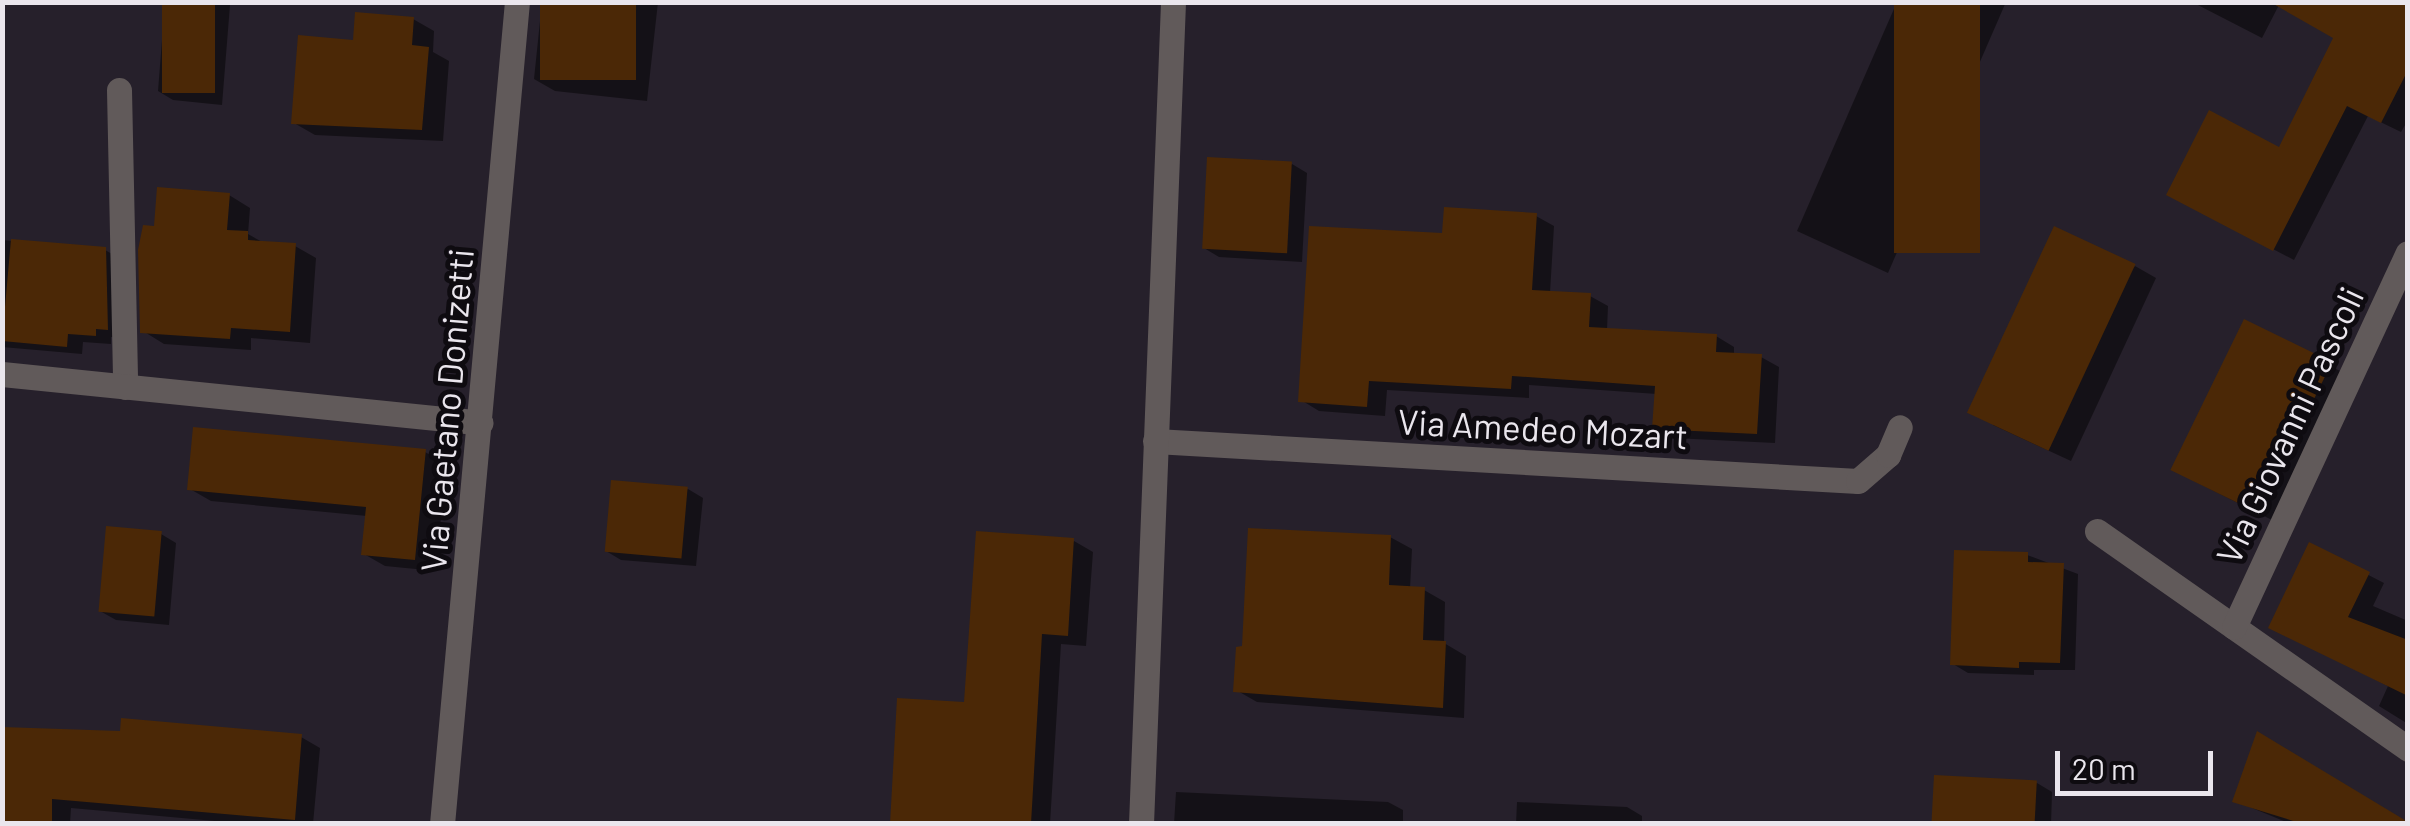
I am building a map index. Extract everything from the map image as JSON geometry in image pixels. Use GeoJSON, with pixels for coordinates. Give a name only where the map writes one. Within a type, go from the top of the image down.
{"type":"FeatureCollection","features":[{"type":"Feature","properties":{"kind":"street","name":"Via Gaetano Donizetti"},"geometry":{"type":"LineString","coordinates":[[442,824],[482,423],[517,2]]}},
{"type":"Feature","properties":{"kind":"street"},"geometry":{"type":"LineString","coordinates":[[1141,824],[1172,2]]}},
{"type":"Feature","properties":{"kind":"street"},"geometry":{"type":"LineString","coordinates":[[119,90],[125,387]]}},
{"type":"Feature","properties":{"kind":"street","name":"Via Giovanni Pascoli"},"geometry":{"type":"LineString","coordinates":[[2234,627],[2408,253]]}},
{"type":"Feature","properties":{"kind":"street"},"geometry":{"type":"LineString","coordinates":[[2,374],[482,423]]}},
{"type":"Feature","properties":{"kind":"street","name":"Via Amedeo Mozart"},"geometry":{"type":"LineString","coordinates":[[1155,441],[1858,480],[1888,455],[1900,427]]}},
{"type":"Feature","properties":{"kind":"street","name":"Via Giovanni Pascoli"},"geometry":{"type":"LineString","coordinates":[[2098,531],[2408,749]]}},
{"type":"Feature","properties":{"kind":"building"},"geometry":{"type":"Polygon","coordinates":[[[162,2],[215,2],[215,93],[162,93],[162,2]]]}},
{"type":"Feature","properties":{"kind":"building"},"geometry":{"type":"Polygon","coordinates":[[[540,2],[636,2],[636,80],[540,80],[540,2]]]}},
{"type":"Feature","properties":{"kind":"building"},"geometry":{"type":"Polygon","coordinates":[[[1894,2],[1980,2],[1980,253],[1894,253],[1894,2]]]}},
{"type":"Feature","properties":{"kind":"building"},"geometry":{"type":"Polygon","coordinates":[[[2270,2],[2408,2],[2408,70],[2381,123],[2347,106],[2273,251],[2166,195],[2209,110],[2279,147],[2333,38],[2270,2]]]}},
{"type":"Feature","properties":{"kind":"building"},"geometry":{"type":"Polygon","coordinates":[[[355,12],[414,17],[412,45],[429,47],[422,130],[291,124],[298,35],[353,40],[355,12]]]}},
{"type":"Feature","properties":{"kind":"building"},"geometry":{"type":"Polygon","coordinates":[[[1207,157],[1292,161],[1287,253],[1202,249],[1207,157]]]}},
{"type":"Feature","properties":{"kind":"building"},"geometry":{"type":"Polygon","coordinates":[[[157,187],[230,193],[227,230],[248,231],[248,240],[296,243],[290,332],[231,328],[230,339],[140,333],[138,250],[143,225],[154,226],[157,187]]]}},
{"type":"Feature","properties":{"kind":"building"},"geometry":{"type":"Polygon","coordinates":[[[1444,207],[1537,213],[1532,290],[1591,293],[1589,327],[1717,334],[1716,352],[1762,354],[1757,434],[1652,429],[1655,386],[1512,376],[1511,389],[1369,381],[1367,407],[1298,402],[1309,226],[1442,233],[1444,207]]]}},
{"type":"Feature","properties":{"kind":"building"},"geometry":{"type":"Polygon","coordinates":[[[2054,226],[2136,264],[2049,451],[1967,413],[2054,226]]]}},
{"type":"Feature","properties":{"kind":"building"},"geometry":{"type":"Polygon","coordinates":[[[11,239],[106,247],[108,330],[96,329],[96,336],[68,334],[67,347],[2,341],[11,239]]]}},
{"type":"Feature","properties":{"kind":"building"},"geometry":{"type":"Polygon","coordinates":[[[2244,319],[2332,362],[2258,513],[2170,470],[2244,319]]]}},
{"type":"Feature","properties":{"kind":"building"},"geometry":{"type":"Polygon","coordinates":[[[193,427],[426,449],[415,560],[361,555],[366,507],[187,490],[193,427]]]}},
{"type":"Feature","properties":{"kind":"building"},"geometry":{"type":"Polygon","coordinates":[[[611,480],[688,487],[681,558],[605,552],[611,480]]]}},
{"type":"Feature","properties":{"kind":"building"},"geometry":{"type":"Polygon","coordinates":[[[106,526],[162,531],[154,617],[99,612],[106,526]]]}},
{"type":"Feature","properties":{"kind":"building"},"geometry":{"type":"Polygon","coordinates":[[[1248,528],[1391,535],[1389,585],[1425,587],[1423,640],[1446,641],[1443,708],[1233,692],[1236,647],[1242,646],[1248,528]]]}},
{"type":"Feature","properties":{"kind":"building"},"geometry":{"type":"Polygon","coordinates":[[[976,531],[1074,538],[1068,636],[1042,634],[1031,824],[890,824],[897,698],[964,702],[976,531]]]}},
{"type":"Feature","properties":{"kind":"building"},"geometry":{"type":"Polygon","coordinates":[[[2309,542],[2370,572],[2348,617],[2408,640],[2408,696],[2268,628],[2309,542]]]}},
{"type":"Feature","properties":{"kind":"building"},"geometry":{"type":"Polygon","coordinates":[[[1954,550],[2028,552],[2028,562],[2064,563],[2060,663],[2019,662],[2019,668],[1950,665],[1954,550]]]}},
{"type":"Feature","properties":{"kind":"building"},"geometry":{"type":"Polygon","coordinates":[[[121,718],[302,734],[295,820],[52,799],[52,824],[2,824],[2,727],[120,731],[121,718]]]}},
{"type":"Feature","properties":{"kind":"building"},"geometry":{"type":"Polygon","coordinates":[[[2257,731],[2408,824],[2303,824],[2232,802],[2257,731]]]}},
{"type":"Feature","properties":{"kind":"building"},"geometry":{"type":"Polygon","coordinates":[[[1934,775],[2037,780],[2035,824],[1931,824],[1934,775]]]}}]}
